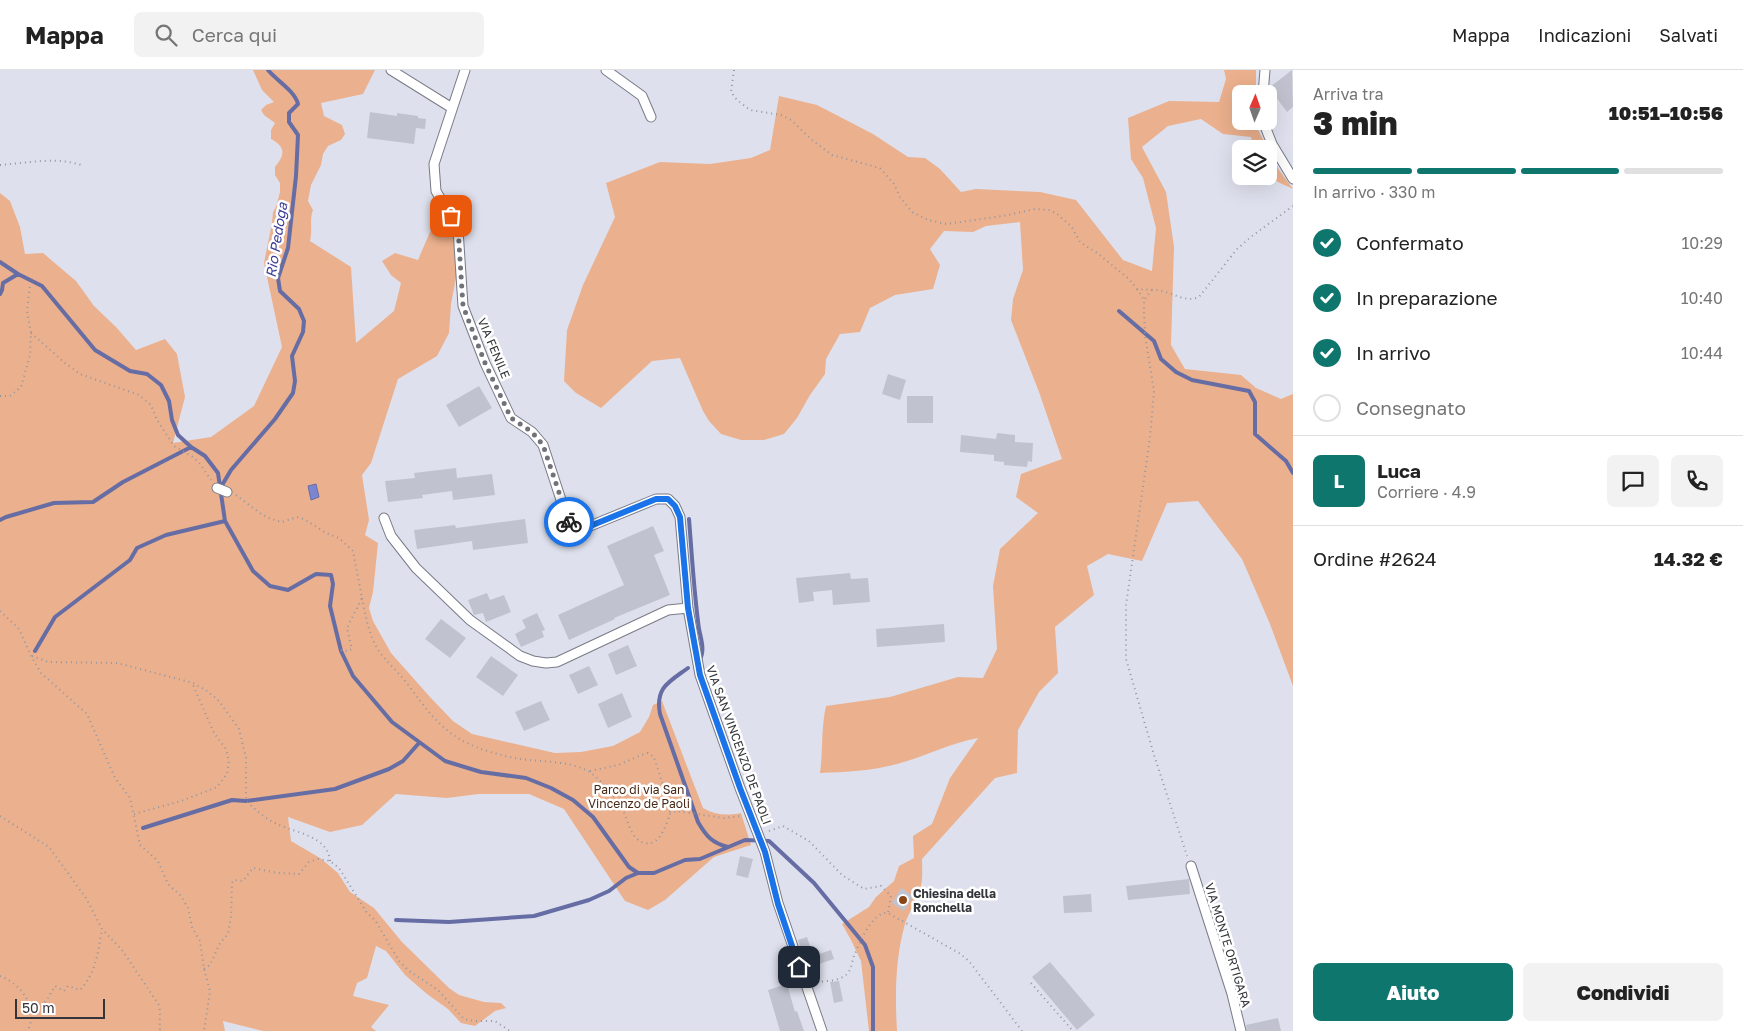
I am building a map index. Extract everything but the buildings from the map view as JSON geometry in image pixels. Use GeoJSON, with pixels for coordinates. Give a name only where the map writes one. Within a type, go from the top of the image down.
{"type":"FeatureCollection","features":[{"type":"Feature","properties":{"kind":"street"},"geometry":{"type":"LineString","coordinates":[[391,70],[452,108]]}},
{"type":"Feature","properties":{"kind":"street","name":"VIA FENILE"},"geometry":{"type":"LineString","coordinates":[[465,70],[434,164],[436,191],[458,228],[463,306],[485,363],[511,418],[532,432],[543,445],[565,512],[570,524],[578,531]]}},
{"type":"Feature","properties":{"kind":"street"},"geometry":{"type":"LineString","coordinates":[[606,70],[642,96],[651,117]]}},
{"type":"Feature","properties":{"kind":"street"},"geometry":{"type":"LineString","coordinates":[[1264,85],[1265,70]]}},
{"type":"Feature","properties":{"kind":"street"},"geometry":{"type":"LineString","coordinates":[[1267,130],[1272,144],[1293,179]]}},
{"type":"Feature","properties":{"kind":"street"},"geometry":{"type":"LineString","coordinates":[[216,488],[227,492]]}},
{"type":"Feature","properties":{"kind":"street","name":"VIA SAN VINCENZO DE PAOLI"},"geometry":{"type":"LineString","coordinates":[[578,531],[656,499],[668,499],[675,506],[680,517],[688,608],[700,675],[763,848],[778,904],[822,1031]]}},
{"type":"Feature","properties":{"kind":"street"},"geometry":{"type":"LineString","coordinates":[[384,518],[391,536],[416,568],[470,620],[520,656],[534,661],[557,662],[668,610],[688,608]]}},
{"type":"Feature","properties":{"kind":"street","name":"VIA MONTE ORTIGARA"},"geometry":{"type":"LineString","coordinates":[[1191,866],[1232,994],[1241,1031]]}},
{"type":"Feature","properties":{"kind":"path"},"geometry":{"type":"LineString","coordinates":[[734,70],[731,92],[737,100],[750,110],[781,115],[832,155],[880,168],[894,184],[900,197],[912,212],[928,220],[946,224],[1003,216],[1035,209],[1050,210],[1071,226],[1080,242],[1129,279],[1144,300],[1145,335],[1154,391],[1150,438],[1126,605],[1126,659],[1154,755],[1191,866]]}},
{"type":"Feature","properties":{"kind":"path"},"geometry":{"type":"LineString","coordinates":[[0,165],[55,160],[75,162],[84,166]]}},
{"type":"Feature","properties":{"kind":"path"},"geometry":{"type":"LineString","coordinates":[[1137,290],[1160,290],[1188,300],[1199,297],[1237,249],[1293,206]]}},
{"type":"Feature","properties":{"kind":"path"},"geometry":{"type":"LineString","coordinates":[[0,396],[10,396],[21,387],[30,355],[32,333],[27,311],[30,286]]}},
{"type":"Feature","properties":{"kind":"path"},"geometry":{"type":"LineString","coordinates":[[1144,300],[1152,290]]}},
{"type":"Feature","properties":{"kind":"path"},"geometry":{"type":"LineString","coordinates":[[32,333],[80,374],[139,394],[151,405],[157,420],[174,446],[200,464],[216,488]]}},
{"type":"Feature","properties":{"kind":"path"},"geometry":{"type":"LineString","coordinates":[[227,492],[271,519],[282,522],[297,517],[304,518],[347,544],[352,551],[370,635],[376,646],[432,717],[461,741],[496,754],[556,763],[589,771],[608,768],[648,753],[654,758],[670,806],[670,814],[665,827],[656,841],[650,844],[642,843],[633,834],[619,802],[589,771]]}},
{"type":"Feature","properties":{"kind":"path"},"geometry":{"type":"LineString","coordinates":[[339,650],[348,651],[352,649],[347,628],[362,598]]}},
{"type":"Feature","properties":{"kind":"path"},"geometry":{"type":"LineString","coordinates":[[0,611],[19,629],[31,656],[42,673],[87,714],[115,778],[130,798],[140,844],[158,861],[168,884],[181,896],[188,908],[192,927],[200,941],[204,969],[210,991],[204,1031]]}},
{"type":"Feature","properties":{"kind":"path"},"geometry":{"type":"LineString","coordinates":[[31,656],[48,662],[117,663],[192,683],[207,691],[219,701],[239,729],[246,758],[246,801],[273,822],[309,836],[325,846],[329,852],[330,861]]}},
{"type":"Feature","properties":{"kind":"path"},"geometry":{"type":"LineString","coordinates":[[134,814],[181,801],[217,787],[227,774],[229,761],[226,749],[214,733],[192,683]]}},
{"type":"Feature","properties":{"kind":"path"},"geometry":{"type":"LineString","coordinates":[[670,806],[676,811],[724,818],[751,815]]}},
{"type":"Feature","properties":{"kind":"path"},"geometry":{"type":"LineString","coordinates":[[670,814],[676,811]]}},
{"type":"Feature","properties":{"kind":"path"},"geometry":{"type":"LineString","coordinates":[[0,816],[49,847],[86,898],[102,929],[122,950],[159,1005],[162,1016],[159,1022],[160,1031]]}},
{"type":"Feature","properties":{"kind":"path"},"geometry":{"type":"LineString","coordinates":[[757,833],[783,826],[810,841],[842,876],[864,890],[881,886],[891,896],[888,912]]}},
{"type":"Feature","properties":{"kind":"path"},"geometry":{"type":"LineString","coordinates":[[204,969],[210,965],[220,943],[228,934],[232,883],[234,880],[243,881],[253,868],[277,873],[299,874],[313,860],[330,861],[344,874],[367,913],[375,920],[399,961],[409,971],[438,990],[464,1019],[495,1021],[510,1031]]}},
{"type":"Feature","properties":{"kind":"path"},"geometry":{"type":"LineString","coordinates":[[805,983],[832,980],[847,974],[859,944],[869,926],[880,914],[888,912],[919,932],[959,953],[969,961],[1022,1031]]}},
{"type":"Feature","properties":{"kind":"path"},"geometry":{"type":"LineString","coordinates":[[28,1031],[32,1018],[55,986],[64,991],[68,986],[80,990],[88,982],[96,963],[102,929]]}},
{"type":"Feature","properties":{"kind":"path"},"geometry":{"type":"LineString","coordinates":[[0,976],[7,978],[20,988],[28,1002],[32,1018]]}},
{"type":"Feature","properties":{"kind":"path"},"geometry":{"type":"LineString","coordinates":[[1030,983],[1073,1031]]}},
{"type":"Feature","properties":{"kind":"green space","name":"Parco di via San Vincenzo de Paoli"},"geometry":{"type":"Polygon","coordinates":[[[253,70],[375,70],[363,94],[321,103],[324,116],[342,125],[345,134],[341,140],[328,146],[323,154],[321,165],[311,185],[308,201],[313,210],[310,241],[351,267],[356,343],[394,311],[401,283],[391,275],[382,261],[395,253],[418,260],[430,232],[450,222],[458,267],[451,304],[449,333],[437,356],[398,379],[371,463],[362,475],[369,520],[365,535],[378,543],[373,592],[369,608],[373,621],[391,653],[453,721],[472,734],[555,753],[581,752],[613,746],[640,732],[649,717],[653,705],[662,701],[703,808],[721,814],[741,813],[751,845],[714,857],[665,900],[648,910],[625,901],[564,809],[529,794],[479,794],[447,798],[396,794],[362,825],[330,832],[288,817],[291,841],[320,858],[338,873],[350,892],[374,908],[402,942],[449,988],[459,995],[484,1002],[501,1003],[506,1008],[495,1011],[475,1026],[461,1023],[448,1009],[405,975],[386,951],[376,946],[367,978],[357,983],[353,996],[389,1005],[371,1027],[376,1031],[263,1031],[223,1021],[225,1031],[0,1031],[0,193],[10,201],[20,227],[25,254],[43,253],[76,281],[94,306],[136,350],[165,339],[177,354],[185,397],[173,443],[211,437],[254,406],[282,347],[264,263],[273,212],[280,192],[280,183],[275,175],[275,167],[281,159],[282,152],[279,145],[271,139],[271,130],[275,123],[264,115],[261,110],[266,105],[274,102],[262,90],[253,70]]]}},
{"type":"Feature","properties":{"kind":"green space"},"geometry":{"type":"Polygon","coordinates":[[[1224,70],[1256,70],[1256,85],[1232,85],[1232,130],[1258,130],[1263,140],[1252,140],[1251,137],[1223,134],[1201,119],[1168,126],[1142,147],[1166,192],[1174,247],[1171,345],[1185,369],[1241,375],[1256,388],[1281,399],[1293,394],[1293,686],[1270,624],[1242,559],[1198,501],[1167,503],[1142,561],[1108,554],[1087,566],[1094,595],[1055,627],[1058,673],[1039,692],[1018,730],[1017,773],[995,778],[922,859],[921,886],[905,924],[899,951],[896,991],[897,1031],[869,1031],[861,961],[842,924],[869,907],[876,897],[894,881],[899,866],[914,858],[913,836],[932,824],[950,778],[978,738],[957,743],[907,761],[878,768],[820,773],[824,714],[826,706],[890,697],[958,677],[983,678],[997,649],[993,586],[1000,549],[1038,513],[1016,497],[1021,474],[1062,459],[1011,320],[1013,299],[1023,270],[1020,222],[986,226],[973,232],[944,231],[930,249],[940,265],[933,289],[895,295],[870,308],[860,332],[840,334],[826,359],[825,374],[797,418],[784,434],[764,440],[741,440],[721,434],[709,421],[680,358],[652,361],[601,408],[576,393],[564,381],[567,330],[583,285],[615,217],[606,183],[660,162],[710,164],[751,158],[770,150],[779,96],[817,105],[873,134],[908,157],[925,158],[940,169],[961,192],[976,189],[1040,192],[1076,200],[1123,260],[1152,271],[1156,228],[1143,178],[1131,159],[1128,118],[1169,101],[1219,102],[1226,79],[1224,70]]]}},
{"type":"Feature","properties":{"kind":"green space"},"geometry":{"type":"Polygon","coordinates":[[[1277,166],[1293,189],[1278,182],[1277,166]]]}},
{"type":"Feature","properties":{"kind":"water"},"geometry":{"type":"Polygon","coordinates":[[[316,484],[319,497],[311,500],[308,486],[316,484]]]}},
{"type":"Feature","properties":{"kind":"waterway","name":"Rio Pedoga"},"geometry":{"type":"LineString","coordinates":[[221,487],[231,470],[275,419],[293,393],[295,381],[292,356],[303,332],[304,321],[299,309],[280,291],[278,278],[288,248],[296,176],[298,135],[289,122],[289,113],[298,104],[290,90],[268,70]]}},
{"type":"Feature","properties":{"kind":"waterway"},"geometry":{"type":"LineString","coordinates":[[0,262],[42,286],[95,350],[130,371],[147,374],[161,385],[169,401],[172,420],[178,435],[205,456],[218,473],[225,521],[253,571],[270,586],[288,590],[316,574],[331,575],[333,584],[330,606],[341,651],[353,676],[392,722],[445,761],[481,772],[526,778],[551,788],[573,800],[593,817],[629,867],[638,873],[654,873],[685,860],[700,859],[745,840],[769,841],[814,883],[865,945],[873,967],[873,1031]]}},
{"type":"Feature","properties":{"kind":"waterway"},"geometry":{"type":"LineString","coordinates":[[0,294],[3,283],[18,274]]}},
{"type":"Feature","properties":{"kind":"waterway"},"geometry":{"type":"LineString","coordinates":[[1119,311],[1154,341],[1161,359],[1176,372],[1192,380],[1249,391],[1255,402],[1255,434],[1286,461],[1293,473]]}},
{"type":"Feature","properties":{"kind":"waterway"},"geometry":{"type":"LineString","coordinates":[[0,520],[54,503],[93,502],[123,482],[191,447]]}},
{"type":"Feature","properties":{"kind":"waterway"},"geometry":{"type":"LineString","coordinates":[[689,519],[696,602],[702,644],[700,659]]}},
{"type":"Feature","properties":{"kind":"waterway"},"geometry":{"type":"LineString","coordinates":[[35,651],[55,617],[130,560],[137,548],[166,535],[225,521]]}},
{"type":"Feature","properties":{"kind":"waterway"},"geometry":{"type":"LineString","coordinates":[[688,668],[665,686],[660,697],[660,714],[698,822],[710,838],[728,847]]}},
{"type":"Feature","properties":{"kind":"waterway"},"geometry":{"type":"LineString","coordinates":[[143,828],[232,800],[246,801],[335,789],[389,769],[403,761],[419,743]]}},
{"type":"Feature","properties":{"kind":"waterway"},"geometry":{"type":"LineString","coordinates":[[396,920],[449,922],[534,916],[589,900],[609,891],[626,878],[638,873]]}},
{"type":"Feature","properties":{"kind":"way so far"},"geometry":{"type":"LineString","coordinates":[[451,216],[458,228],[463,306],[485,363],[511,418],[532,432],[543,445],[569,522]]}},
{"type":"Feature","properties":{"kind":"place","name":"Chiesina della Ronchella"},"geometry":{"type":"Point","coordinates":[903,900]}},
{"type":"Feature","properties":{"kind":"route"},"geometry":{"type":"LineString","coordinates":[[569,522],[578,531],[656,499],[668,499],[675,506],[680,517],[688,608],[700,675],[765,852],[778,904],[799,967]]}}]}
